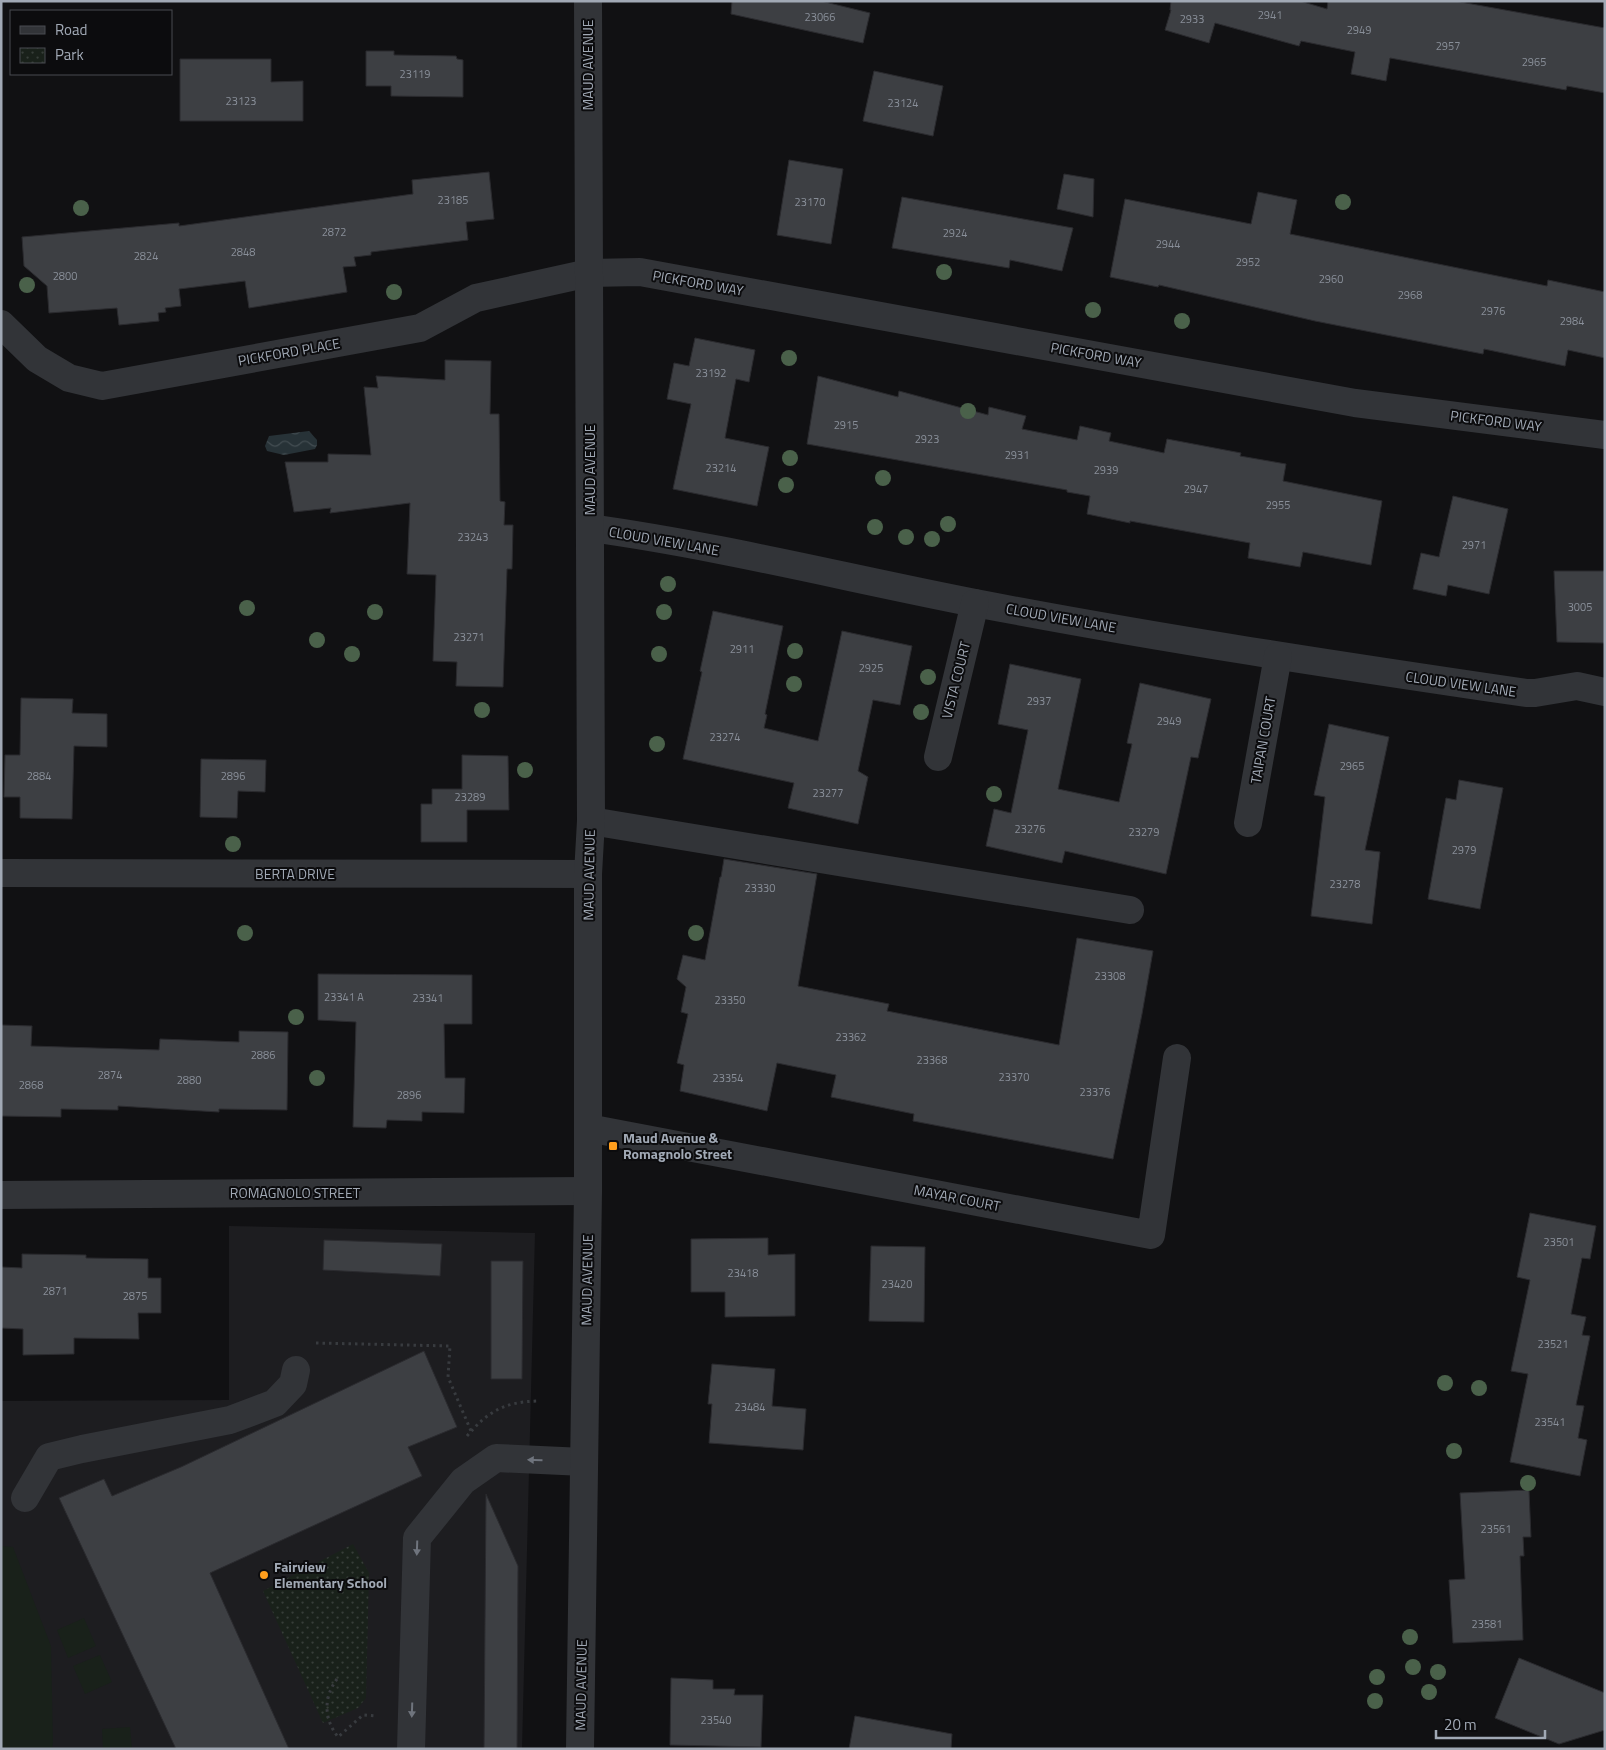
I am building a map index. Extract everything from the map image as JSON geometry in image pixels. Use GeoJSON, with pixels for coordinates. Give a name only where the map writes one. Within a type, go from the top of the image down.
{"type":"FeatureCollection","features":[{"type":"Feature","properties":{"kind":"street","name":"MAUD AVENUE"},"geometry":{"type":"LineString","coordinates":[[580,1749],[588,1191],[588,874],[591,821],[588,1]]}},
{"type":"Feature","properties":{"kind":"street","name":"PICKFORD PLACE"},"geometry":{"type":"LineString","coordinates":[[1,324],[37,359],[69,378],[102,386],[420,328],[476,298],[589,273]]}},
{"type":"Feature","properties":{"kind":"street","name":"PICKFORD WAY"},"geometry":{"type":"LineString","coordinates":[[589,273],[650,274],[1355,403],[1605,436]]}},
{"type":"Feature","properties":{"kind":"street","name":"CLOUD VIEW LANE"},"geometry":{"type":"LineString","coordinates":[[590,528],[651,537],[975,603],[1278,656],[1535,693],[1577,686],[1605,692]]}},
{"type":"Feature","properties":{"kind":"street","name":"VISTA COURT"},"geometry":{"type":"LineString","coordinates":[[938,757],[975,603]]}},
{"type":"Feature","properties":{"kind":"street","name":"TAIPAN COURT"},"geometry":{"type":"LineString","coordinates":[[1248,823],[1278,656]]}},
{"type":"Feature","properties":{"kind":"street"},"geometry":{"type":"LineString","coordinates":[[591,821],[1130,910]]}},
{"type":"Feature","properties":{"kind":"street","name":"BERTA DRIVE"},"geometry":{"type":"LineString","coordinates":[[1,873],[588,874]]}},
{"type":"Feature","properties":{"kind":"street","name":"MAYAR COURT"},"geometry":{"type":"LineString","coordinates":[[588,1128],[1150,1235],[1177,1058]]}},
{"type":"Feature","properties":{"kind":"street","name":"ROMAGNOLO STREET"},"geometry":{"type":"LineString","coordinates":[[1,1195],[588,1191]]}},
{"type":"Feature","properties":{"kind":"street"},"geometry":{"type":"LineString","coordinates":[[25,1498],[49,1457],[230,1420],[275,1403],[293,1384],[296,1370]]}},
{"type":"Feature","properties":{"kind":"street"},"geometry":{"type":"LineString","coordinates":[[411,1749],[417,1538],[463,1482],[496,1458],[584,1462]]}},
{"type":"Feature","properties":{"kind":"path"},"geometry":{"type":"LineString","coordinates":[[307,1343],[450,1346],[448,1377],[471,1431]]}},
{"type":"Feature","properties":{"kind":"path"},"geometry":{"type":"LineString","coordinates":[[337,1679],[332,1686],[326,1710],[331,1727],[338,1737],[363,1715],[377,1716]]}},
{"type":"Feature","properties":{"kind":"shaded area","name":"Fairview Elementary School"},"geometry":{"type":"Polygon","coordinates":[[[229,1226],[535,1233],[522,1749],[1,1749],[1,1401],[229,1400],[229,1226]]]}},
{"type":"Feature","properties":{"kind":"green space"},"geometry":{"type":"Polygon","coordinates":[[[353,1544],[369,1573],[366,1698],[358,1708],[323,1723],[263,1591],[353,1544]]]}},
{"type":"Feature","properties":{"kind":"green space"},"geometry":{"type":"Polygon","coordinates":[[[1,1546],[13,1547],[51,1646],[52,1749],[1,1749],[1,1546]]]}},
{"type":"Feature","properties":{"kind":"green space"},"geometry":{"type":"Polygon","coordinates":[[[84,1618],[96,1646],[68,1658],[57,1630],[84,1618]]]}},
{"type":"Feature","properties":{"kind":"green space"},"geometry":{"type":"Polygon","coordinates":[[[100,1655],[112,1682],[85,1694],[73,1666],[100,1655]]]}},
{"type":"Feature","properties":{"kind":"green space"},"geometry":{"type":"Polygon","coordinates":[[[130,1727],[132,1749],[103,1749],[102,1729],[130,1727]]]}},
{"type":"Feature","properties":{"kind":"water"},"geometry":{"type":"Polygon","coordinates":[[[309,431],[317,440],[315,449],[284,455],[267,451],[265,446],[269,436],[309,431]]]}},
{"type":"Feature","properties":{"kind":"building"},"geometry":{"type":"Polygon","coordinates":[[[732,1],[821,1],[870,13],[863,43],[731,14],[732,1]]]}},
{"type":"Feature","properties":{"kind":"building"},"geometry":{"type":"Polygon","coordinates":[[[1171,1],[1300,1],[1327,9],[1328,1],[1455,1],[1605,28],[1605,93],[1567,86],[1566,90],[1390,58],[1386,81],[1351,74],[1355,52],[1301,41],[1299,46],[1215,23],[1209,43],[1165,30],[1171,10],[1171,1]]]}},
{"type":"Feature","properties":{"kind":"building"},"geometry":{"type":"Polygon","coordinates":[[[366,51],[394,51],[394,55],[456,56],[457,59],[463,60],[463,97],[391,96],[391,86],[366,86],[366,51]]]}},
{"type":"Feature","properties":{"kind":"building"},"geometry":{"type":"Polygon","coordinates":[[[180,59],[271,59],[271,82],[303,81],[303,121],[180,121],[180,59]]]}},
{"type":"Feature","properties":{"kind":"building"},"geometry":{"type":"Polygon","coordinates":[[[874,71],[943,86],[933,136],[863,121],[874,71]]]}},
{"type":"Feature","properties":{"kind":"building"},"geometry":{"type":"Polygon","coordinates":[[[789,160],[843,169],[831,244],[777,235],[789,160]]]}},
{"type":"Feature","properties":{"kind":"building"},"geometry":{"type":"Polygon","coordinates":[[[489,172],[494,219],[466,222],[468,240],[371,252],[371,255],[354,257],[356,266],[343,267],[347,292],[249,308],[245,281],[179,289],[181,306],[165,308],[166,312],[158,313],[159,321],[119,325],[117,308],[49,313],[47,286],[24,266],[22,237],[179,223],[179,226],[413,194],[412,180],[489,172]]]}},
{"type":"Feature","properties":{"kind":"building"},"geometry":{"type":"Polygon","coordinates":[[[1064,174],[1094,179],[1093,217],[1057,209],[1064,174]]]}},
{"type":"Feature","properties":{"kind":"building"},"geometry":{"type":"Polygon","coordinates":[[[1258,192],[1297,200],[1290,234],[1547,286],[1548,280],[1605,292],[1605,358],[1568,350],[1565,366],[1484,349],[1483,354],[1315,321],[1159,285],[1158,287],[1110,277],[1125,199],[1251,224],[1258,192]]]}},
{"type":"Feature","properties":{"kind":"building"},"geometry":{"type":"Polygon","coordinates":[[[902,197],[1073,228],[1062,271],[1010,260],[1009,268],[892,248],[902,197]]]}},
{"type":"Feature","properties":{"kind":"building"},"geometry":{"type":"Polygon","coordinates":[[[695,338],[755,350],[749,382],[736,379],[725,438],[769,447],[757,506],[673,489],[691,404],[667,399],[674,363],[689,366],[695,338]]]}},
{"type":"Feature","properties":{"kind":"building"},"geometry":{"type":"Polygon","coordinates":[[[445,360],[491,361],[490,414],[499,414],[500,501],[505,502],[504,525],[513,525],[512,569],[507,569],[503,687],[456,686],[457,662],[433,661],[436,575],[407,574],[410,503],[330,513],[331,508],[294,512],[285,462],[328,462],[328,454],[371,455],[364,387],[378,388],[376,376],[445,380],[445,360]]]}},
{"type":"Feature","properties":{"kind":"building"},"geometry":{"type":"Polygon","coordinates":[[[818,376],[898,397],[899,391],[988,415],[989,407],[1026,416],[1022,429],[1077,440],[1080,426],[1111,433],[1109,441],[1164,453],[1167,439],[1241,453],[1240,456],[1286,464],[1283,481],[1382,501],[1371,565],[1303,552],[1300,567],[1248,558],[1250,543],[1087,514],[1090,496],[1067,492],[1067,490],[807,444],[818,376]]]}},
{"type":"Feature","properties":{"kind":"building"},"geometry":{"type":"Polygon","coordinates":[[[1453,496],[1508,509],[1489,594],[1448,585],[1446,596],[1413,589],[1421,553],[1439,557],[1453,496]]]}},
{"type":"Feature","properties":{"kind":"building"},"geometry":{"type":"Polygon","coordinates":[[[1554,571],[1605,571],[1605,643],[1557,642],[1554,571]]]}},
{"type":"Feature","properties":{"kind":"building"},"geometry":{"type":"Polygon","coordinates":[[[713,611],[783,626],[765,714],[767,715],[764,728],[818,741],[842,631],[912,646],[900,705],[873,700],[858,771],[868,777],[858,824],[788,808],[794,783],[683,759],[713,611]]]}},
{"type":"Feature","properties":{"kind":"building"},"geometry":{"type":"Polygon","coordinates":[[[1010,664],[1081,679],[1058,789],[1119,802],[1132,744],[1127,743],[1140,683],[1211,699],[1198,758],[1191,757],[1166,874],[1065,851],[1062,863],[986,846],[994,809],[1011,813],[1028,730],[998,724],[1010,664]]]}},
{"type":"Feature","properties":{"kind":"building"},"geometry":{"type":"Polygon","coordinates":[[[21,698],[73,699],[72,713],[107,714],[107,747],[74,746],[72,819],[20,818],[20,797],[4,797],[5,755],[20,755],[21,698]]]}},
{"type":"Feature","properties":{"kind":"building"},"geometry":{"type":"Polygon","coordinates":[[[1329,724],[1389,737],[1365,850],[1380,852],[1372,924],[1311,916],[1325,797],[1314,795],[1329,724]]]}},
{"type":"Feature","properties":{"kind":"building"},"geometry":{"type":"Polygon","coordinates":[[[462,755],[508,756],[509,810],[467,810],[467,842],[421,842],[421,804],[432,804],[432,789],[462,789],[462,755]]]}},
{"type":"Feature","properties":{"kind":"building"},"geometry":{"type":"Polygon","coordinates":[[[201,759],[266,760],[265,792],[238,791],[237,818],[200,817],[201,759]]]}},
{"type":"Feature","properties":{"kind":"building"},"geometry":{"type":"Polygon","coordinates":[[[1459,780],[1503,788],[1480,909],[1428,899],[1446,798],[1456,800],[1459,780]]]}},
{"type":"Feature","properties":{"kind":"building"},"geometry":{"type":"Polygon","coordinates":[[[724,859],[817,874],[798,986],[889,1004],[887,1011],[1059,1045],[1077,938],[1153,951],[1113,1159],[913,1121],[914,1114],[831,1097],[836,1075],[777,1063],[767,1111],[680,1091],[684,1065],[677,1063],[688,1014],[681,1012],[686,987],[677,979],[683,955],[705,960],[724,859]]]}},
{"type":"Feature","properties":{"kind":"building"},"geometry":{"type":"Polygon","coordinates":[[[318,974],[472,975],[472,1024],[444,1024],[445,1078],[465,1078],[464,1113],[422,1112],[422,1121],[387,1120],[386,1128],[353,1127],[356,1022],[318,1020],[318,974]]]}},
{"type":"Feature","properties":{"kind":"building"},"geometry":{"type":"Polygon","coordinates":[[[1,1025],[32,1026],[31,1046],[159,1050],[160,1039],[239,1042],[239,1031],[288,1032],[287,1110],[219,1109],[219,1112],[118,1106],[118,1110],[61,1109],[61,1117],[1,1116],[1,1025]]]}},
{"type":"Feature","properties":{"kind":"building"},"geometry":{"type":"Polygon","coordinates":[[[1530,1213],[1596,1226],[1590,1259],[1582,1258],[1571,1314],[1586,1317],[1582,1335],[1590,1336],[1576,1405],[1584,1406],[1578,1438],[1587,1440],[1580,1476],[1510,1462],[1528,1374],[1511,1371],[1530,1280],[1517,1277],[1530,1213]]]}},
{"type":"Feature","properties":{"kind":"building"},"geometry":{"type":"Polygon","coordinates":[[[768,1238],[768,1255],[795,1254],[795,1316],[725,1317],[725,1292],[691,1292],[691,1239],[768,1238]]]}},
{"type":"Feature","properties":{"kind":"building"},"geometry":{"type":"Polygon","coordinates":[[[324,1240],[442,1244],[440,1276],[323,1270],[324,1240]]]}},
{"type":"Feature","properties":{"kind":"building"},"geometry":{"type":"Polygon","coordinates":[[[871,1246],[925,1247],[924,1322],[869,1321],[871,1246]]]}},
{"type":"Feature","properties":{"kind":"building"},"geometry":{"type":"Polygon","coordinates":[[[22,1254],[86,1255],[86,1258],[148,1259],[148,1278],[161,1278],[161,1313],[138,1313],[139,1339],[74,1338],[74,1354],[23,1355],[23,1329],[1,1328],[1,1267],[22,1268],[22,1254]]]}},
{"type":"Feature","properties":{"kind":"building"},"geometry":{"type":"Polygon","coordinates":[[[491,1261],[523,1261],[522,1379],[491,1379],[491,1261]]]}},
{"type":"Feature","properties":{"kind":"building"},"geometry":{"type":"Polygon","coordinates":[[[424,1351],[457,1427],[408,1447],[422,1476],[210,1573],[289,1749],[176,1749],[59,1498],[104,1479],[112,1496],[181,1467],[424,1351]]]}},
{"type":"Feature","properties":{"kind":"building"},"geometry":{"type":"Polygon","coordinates":[[[712,1364],[775,1369],[772,1406],[806,1409],[803,1450],[709,1443],[712,1404],[708,1404],[712,1364]]]}},
{"type":"Feature","properties":{"kind":"building"},"geometry":{"type":"Polygon","coordinates":[[[1529,1490],[1531,1537],[1523,1537],[1524,1556],[1520,1556],[1523,1640],[1453,1643],[1449,1580],[1465,1579],[1460,1493],[1529,1490]]]}},
{"type":"Feature","properties":{"kind":"building"},"geometry":{"type":"Polygon","coordinates":[[[486,1494],[518,1566],[517,1749],[484,1749],[486,1494]]]}},
{"type":"Feature","properties":{"kind":"building"},"geometry":{"type":"Polygon","coordinates":[[[1519,1658],[1605,1693],[1605,1730],[1559,1744],[1495,1718],[1519,1658]]]}},
{"type":"Feature","properties":{"kind":"building"},"geometry":{"type":"Polygon","coordinates":[[[671,1678],[713,1680],[713,1689],[735,1689],[734,1695],[763,1695],[761,1747],[670,1745],[671,1678]]]}},
{"type":"Feature","properties":{"kind":"building"},"geometry":{"type":"Polygon","coordinates":[[[855,1716],[952,1734],[951,1749],[849,1749],[855,1716]]]}},
{"type":"Feature","properties":{"kind":"place","name":"Maud Avenue & Romagnolo Street"},"geometry":{"type":"Point","coordinates":[613,1146]}},
{"type":"Feature","properties":{"kind":"place","name":"Fairview Elementary School"},"geometry":{"type":"Point","coordinates":[264,1575]}}]}
